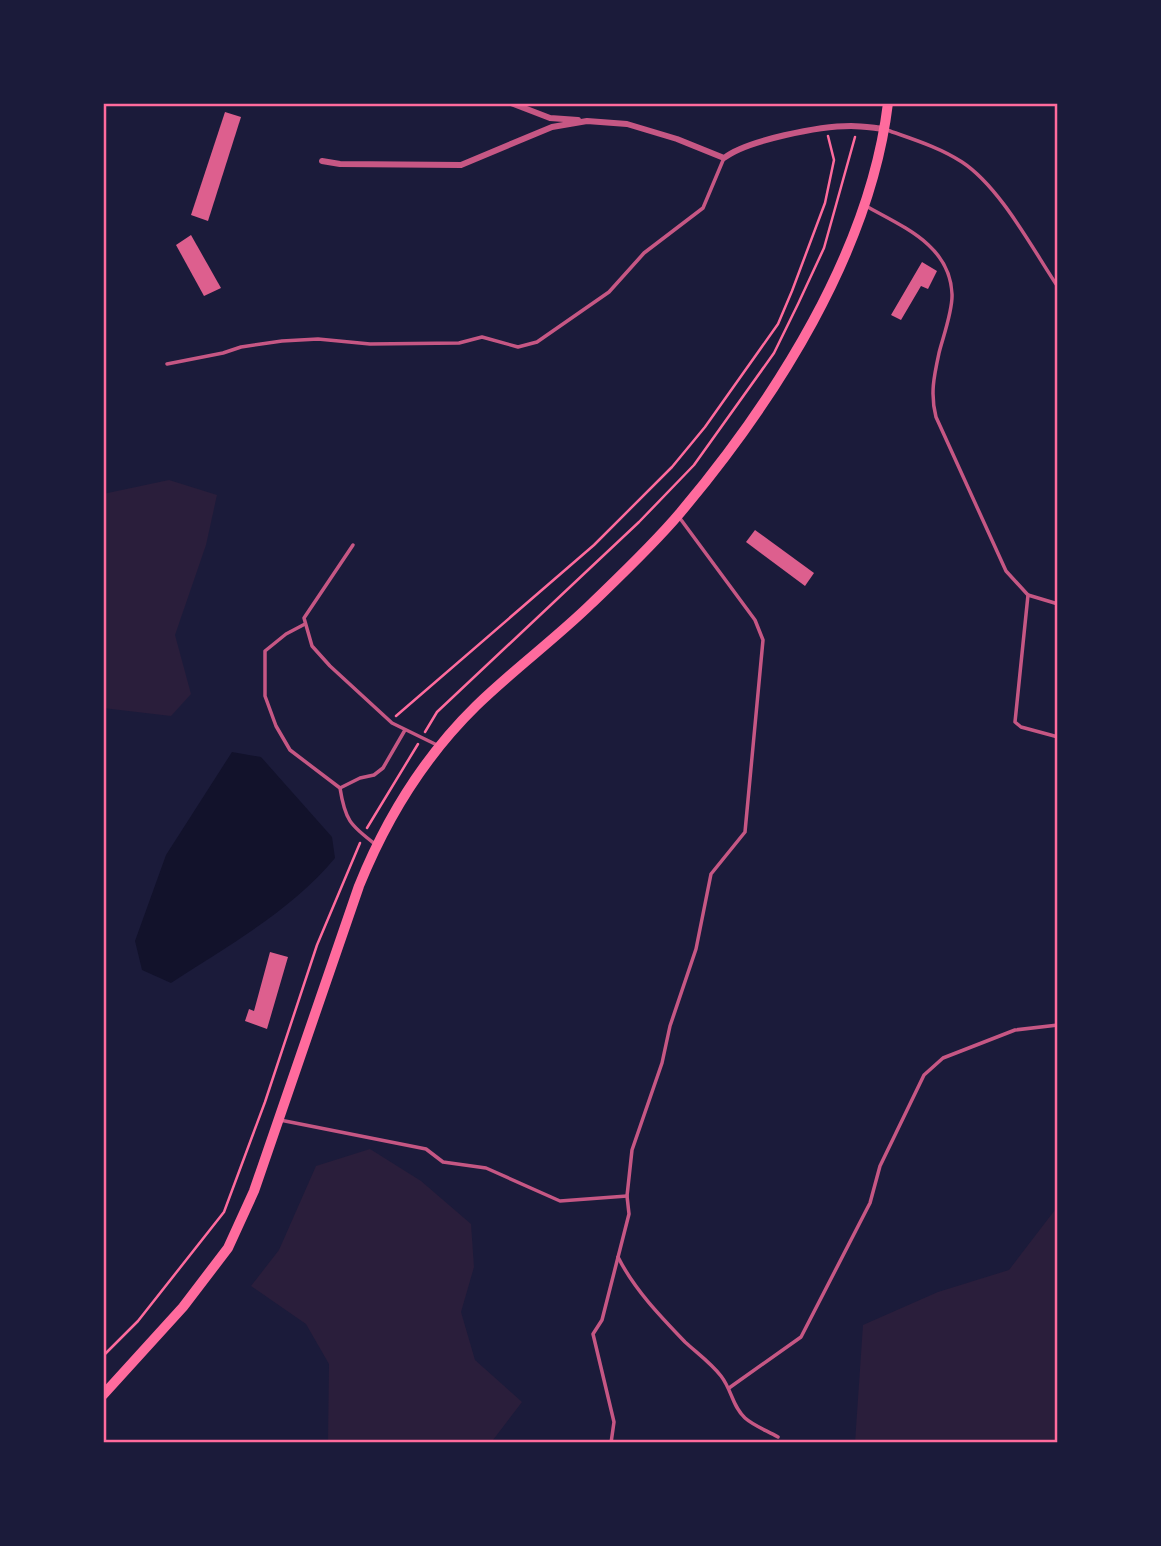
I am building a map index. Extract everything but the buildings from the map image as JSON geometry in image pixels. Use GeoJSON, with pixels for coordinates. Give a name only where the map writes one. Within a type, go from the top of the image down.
{"type":"FeatureCollection","features":[{"type":"Feature","properties":{"kind":"main road"},"geometry":{"type":"LineString","coordinates":[[103,1395],[183,1307],[228,1248],[254,1191],[347,918],[375,845],[438,746],[477,705],[590,605],[678,515],[726,456],[802,342],[851,244],[866,206],[885,130],[888,103]]}},
{"type":"Feature","properties":{"kind":"street"},"geometry":{"type":"LineString","coordinates":[[511,103],[550,118],[627,124],[677,139],[723,158],[735,149],[794,134],[858,127],[885,130]]}},
{"type":"Feature","properties":{"kind":"street"},"geometry":{"type":"LineString","coordinates":[[322,161],[461,164],[552,127],[587,121]]}},
{"type":"Feature","properties":{"kind":"lane"},"geometry":{"type":"LineString","coordinates":[[885,130],[929,145],[963,162],[994,192],[1058,287]]}},
{"type":"Feature","properties":{"kind":"lane"},"geometry":{"type":"LineString","coordinates":[[167,363],[282,341],[459,343],[482,337],[518,346],[537,342],[609,292],[645,253],[703,208],[723,158]]}},
{"type":"Feature","properties":{"kind":"lane"},"geometry":{"type":"LineString","coordinates":[[866,206],[922,237],[944,263],[953,296],[931,386],[936,417],[1006,571],[1028,595],[1058,604]]}},
{"type":"Feature","properties":{"kind":"lane"},"geometry":{"type":"LineString","coordinates":[[611,1443],[614,1422],[593,1334],[602,1320],[629,1214],[627,1195],[632,1150],[662,1063],[670,1026],[696,949],[711,874],[745,832],[763,640],[754,620],[678,515]]}},
{"type":"Feature","properties":{"kind":"lane"},"geometry":{"type":"LineString","coordinates":[[353,545],[304,618],[312,646],[392,723],[438,746]]}},
{"type":"Feature","properties":{"kind":"lane"},"geometry":{"type":"LineString","coordinates":[[1028,595],[1015,722],[1021,727],[1058,737]]}},
{"type":"Feature","properties":{"kind":"lane"},"geometry":{"type":"LineString","coordinates":[[305,624],[286,634],[265,651],[265,696],[275,726],[290,750],[340,788],[344,808],[353,827],[375,845]]}},
{"type":"Feature","properties":{"kind":"lane"},"geometry":{"type":"LineString","coordinates":[[340,788],[360,778],[374,775],[383,768],[405,730]]}},
{"type":"Feature","properties":{"kind":"lane"},"geometry":{"type":"LineString","coordinates":[[729,1388],[801,1337],[870,1203],[880,1166],[924,1075],[943,1058],[1015,1030],[1058,1025]]}},
{"type":"Feature","properties":{"kind":"lane"},"geometry":{"type":"LineString","coordinates":[[278,1119],[426,1149],[443,1162],[486,1168],[560,1201],[627,1195]]}},
{"type":"Feature","properties":{"kind":"lane"},"geometry":{"type":"LineString","coordinates":[[618,1256],[627,1275],[648,1301],[685,1342],[720,1374],[729,1388],[734,1406],[747,1420],[778,1437]]}},
{"type":"Feature","properties":{"kind":"path"},"geometry":{"type":"LineString","coordinates":[[103,1356],[138,1321],[224,1212],[265,1102],[317,945],[363,835],[437,712],[639,522],[694,465],[774,353],[824,248],[844,185],[858,127]]}},
{"type":"Feature","properties":{"kind":"path"},"geometry":{"type":"LineString","coordinates":[[392,723],[397,715],[478,648],[520,607],[594,544],[672,467],[705,427],[778,324],[792,291],[825,203],[834,160],[825,130]]}},
{"type":"Feature","properties":{"kind":"shaded area"},"geometry":{"type":"Polygon","coordinates":[[[169,480],[217,495],[206,545],[175,635],[191,694],[171,716],[103,708],[103,494],[169,480]]]}},
{"type":"Feature","properties":{"kind":"shaded area"},"geometry":{"type":"Polygon","coordinates":[[[232,752],[261,757],[332,837],[335,858],[299,895],[279,911],[171,983],[142,970],[135,941],[166,855],[232,752]]]}},
{"type":"Feature","properties":{"kind":"shaded area"},"geometry":{"type":"Polygon","coordinates":[[[370,1149],[421,1181],[471,1224],[474,1267],[461,1312],[475,1360],[522,1402],[493,1440],[495,1443],[328,1443],[329,1364],[306,1324],[251,1286],[279,1250],[316,1166],[370,1149]]]}},
{"type":"Feature","properties":{"kind":"shaded area"},"geometry":{"type":"Polygon","coordinates":[[[1058,1206],[1058,1443],[855,1443],[863,1325],[938,1292],[1009,1270],[1058,1206]]]}}]}
